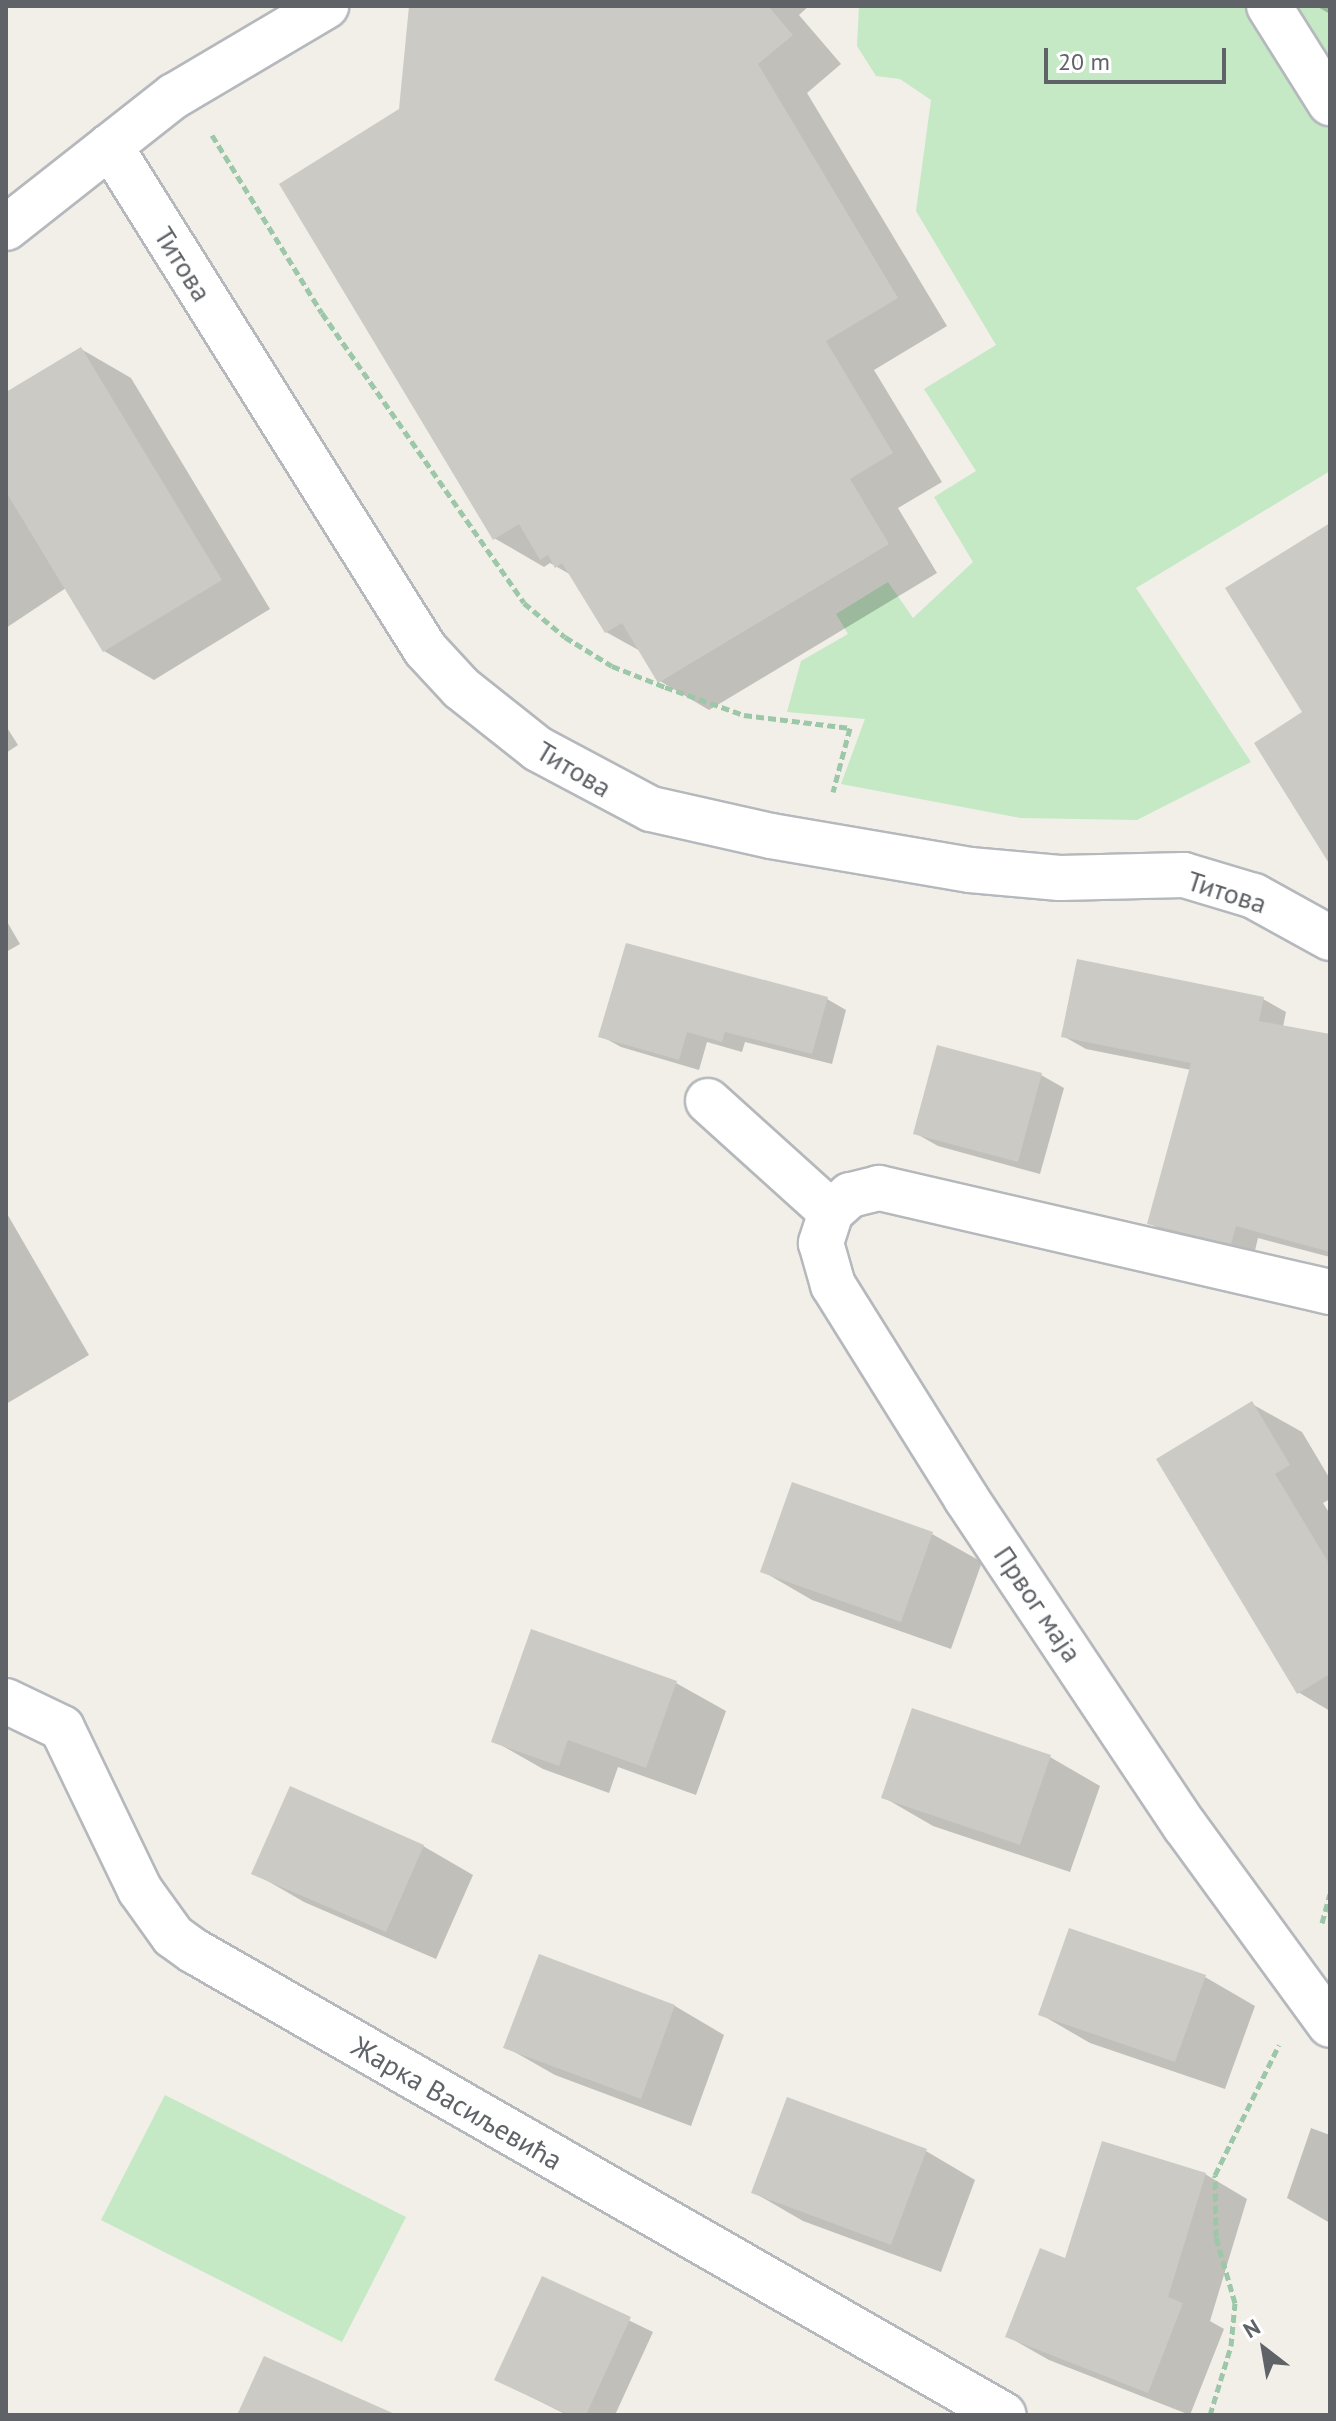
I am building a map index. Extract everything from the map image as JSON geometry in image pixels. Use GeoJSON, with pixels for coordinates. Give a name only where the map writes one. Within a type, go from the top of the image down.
{"type":"FeatureCollection","features":[{"type":"Feature","properties":{"kind":"street"},"geometry":{"type":"LineString","coordinates":[[6,228],[185,89],[326,6]]}},
{"type":"Feature","properties":{"kind":"street"},"geometry":{"type":"LineString","coordinates":[[1269,6],[1330,103]]}},
{"type":"Feature","properties":{"kind":"street","name":"Титова"},"geometry":{"type":"LineString","coordinates":[[110,146],[425,649],[461,688],[538,749],[623,798],[666,812],[771,836],[970,870],[1060,878],[1184,875],[1254,896],[1330,938]]}},
{"type":"Feature","properties":{"kind":"street"},"geometry":{"type":"LineString","coordinates":[[708,1101],[831,1212],[850,1195],[879,1188],[1330,1292]]}},
{"type":"Feature","properties":{"kind":"street","name":"Првог маја"},"geometry":{"type":"LineString","coordinates":[[831,1212],[821,1254],[862,1336],[1185,1826],[1317,2010]]}},
{"type":"Feature","properties":{"kind":"street","name":"Жарка Васиљевића"},"geometry":{"type":"LineString","coordinates":[[6,1701],[62,1728],[140,1890],[173,1936],[194,1951],[1004,2415]]}},
{"type":"Feature","properties":{"kind":"path"},"geometry":{"type":"LineString","coordinates":[[185,89],[322,313],[524,603],[600,659],[665,687],[744,715],[850,728],[831,799]]}},
{"type":"Feature","properties":{"kind":"path"},"geometry":{"type":"LineString","coordinates":[[1210,2415],[1231,2346],[1235,2303],[1216,2237],[1215,2175],[1317,2010]]}},
{"type":"Feature","properties":{"kind":"green space"},"geometry":{"type":"Polygon","coordinates":[[[859,6],[1330,6],[1330,471],[1136,588],[1251,762],[1137,820],[1020,818],[841,784],[865,719],[787,712],[801,661],[848,634],[836,614],[888,582],[913,618],[973,562],[934,497],[976,471],[924,389],[996,345],[916,211],[931,100],[900,79],[876,76],[857,46],[859,6]]]}},
{"type":"Feature","properties":{"kind":"green space"},"geometry":{"type":"Polygon","coordinates":[[[165,2095],[406,2217],[342,2342],[101,2220],[165,2095]]]}},
{"type":"Feature","properties":{"kind":"building"},"geometry":{"type":"Polygon","coordinates":[[[409,6],[768,6],[793,35],[758,64],[898,298],[826,341],[893,453],[850,479],[889,544],[658,683],[622,623],[605,633],[562,563],[555,568],[548,555],[540,560],[519,524],[493,540],[279,184],[399,109],[409,6]]]}},
{"type":"Feature","properties":{"kind":"building"},"geometry":{"type":"Polygon","coordinates":[[[81,347],[222,580],[103,652],[6,492],[6,392],[81,347]]]}},
{"type":"Feature","properties":{"kind":"building"},"geometry":{"type":"Polygon","coordinates":[[[1330,523],[1330,865],[1254,743],[1302,712],[1225,588],[1330,523]]]}},
{"type":"Feature","properties":{"kind":"building"},"geometry":{"type":"Polygon","coordinates":[[[626,943],[828,997],[812,1054],[725,1032],[722,1042],[687,1032],[679,1060],[598,1037],[626,943]]]}},
{"type":"Feature","properties":{"kind":"building"},"geometry":{"type":"Polygon","coordinates":[[[1077,959],[1264,997],[1259,1021],[1330,1034],[1330,1252],[1236,1226],[1231,1244],[1147,1224],[1191,1063],[1061,1037],[1077,959]]]}},
{"type":"Feature","properties":{"kind":"building"},"geometry":{"type":"Polygon","coordinates":[[[937,1045],[1042,1073],[1018,1162],[913,1134],[937,1045]]]}},
{"type":"Feature","properties":{"kind":"building"},"geometry":{"type":"Polygon","coordinates":[[[1252,1401],[1290,1465],[1275,1474],[1330,1565],[1330,1674],[1297,1694],[1156,1459],[1252,1401]]]}},
{"type":"Feature","properties":{"kind":"building"},"geometry":{"type":"Polygon","coordinates":[[[792,1482],[933,1532],[901,1622],[760,1572],[792,1482]]]}},
{"type":"Feature","properties":{"kind":"building"},"geometry":{"type":"Polygon","coordinates":[[[531,1629],[677,1681],[646,1768],[568,1740],[559,1766],[491,1742],[531,1629]]]}},
{"type":"Feature","properties":{"kind":"building"},"geometry":{"type":"Polygon","coordinates":[[[912,1708],[1051,1755],[1020,1845],[881,1798],[912,1708]]]}},
{"type":"Feature","properties":{"kind":"building"},"geometry":{"type":"Polygon","coordinates":[[[290,1786],[424,1845],[386,1932],[251,1874],[290,1786]]]}},
{"type":"Feature","properties":{"kind":"building"},"geometry":{"type":"Polygon","coordinates":[[[1069,1928],[1206,1975],[1175,2062],[1038,2015],[1069,1928]]]}},
{"type":"Feature","properties":{"kind":"building"},"geometry":{"type":"Polygon","coordinates":[[[539,1954],[675,2005],[641,2099],[503,2048],[539,1954]]]}},
{"type":"Feature","properties":{"kind":"building"},"geometry":{"type":"Polygon","coordinates":[[[787,2097],[927,2149],[891,2245],[751,2193],[787,2097]]]}},
{"type":"Feature","properties":{"kind":"building"},"geometry":{"type":"Polygon","coordinates":[[[1102,2141],[1206,2173],[1168,2297],[1183,2303],[1148,2393],[1005,2337],[1040,2248],[1065,2258],[1102,2141]]]}},
{"type":"Feature","properties":{"kind":"building"},"geometry":{"type":"Polygon","coordinates":[[[542,2276],[631,2317],[586,2415],[569,2415],[494,2380],[542,2276]]]}},
{"type":"Feature","properties":{"kind":"building"},"geometry":{"type":"Polygon","coordinates":[[[264,2356],[397,2415],[237,2415],[264,2356]]]}}]}
